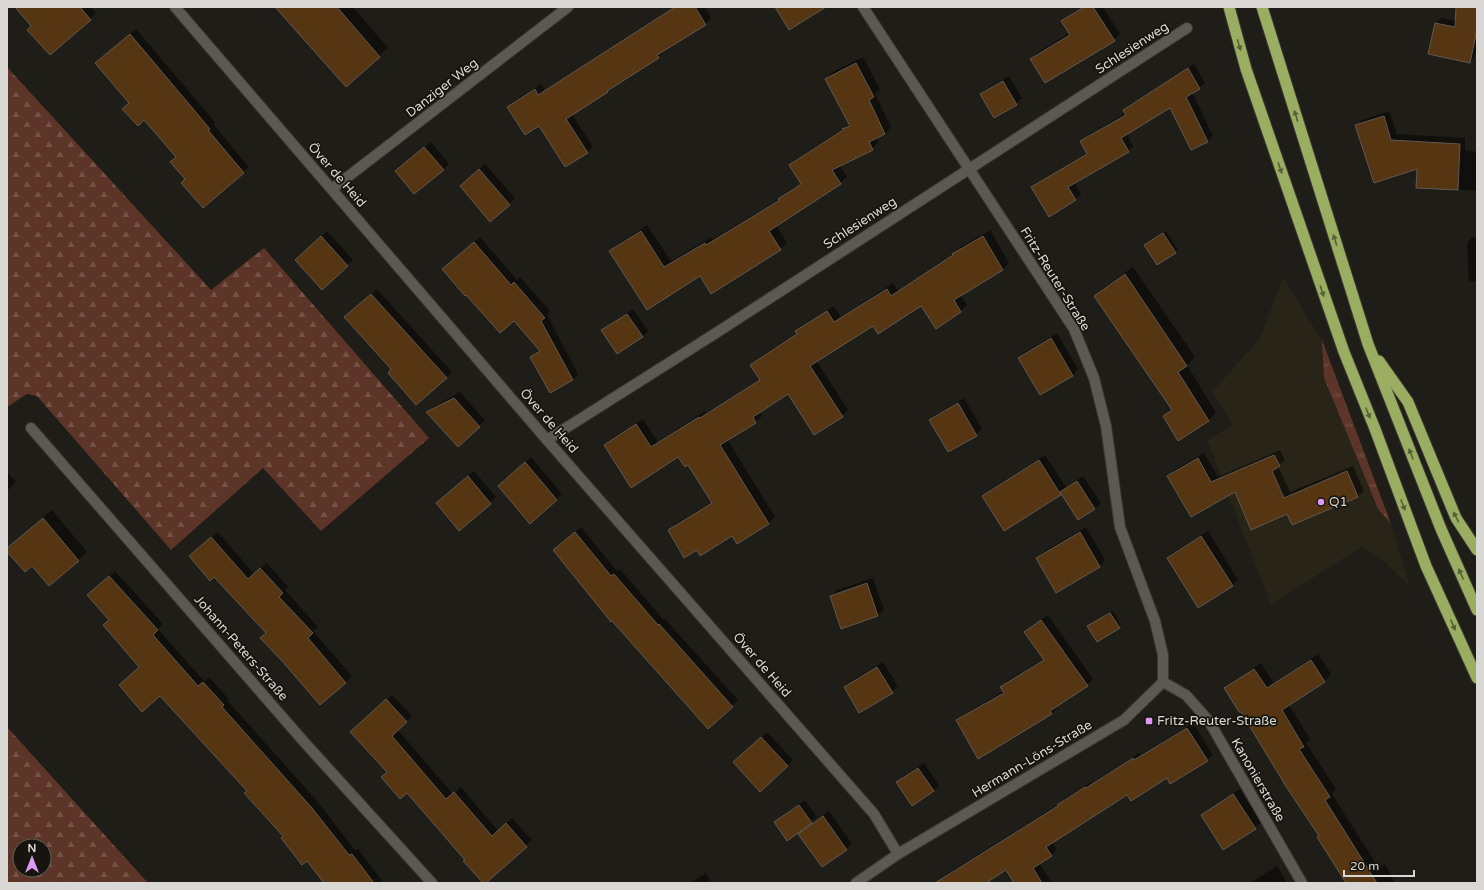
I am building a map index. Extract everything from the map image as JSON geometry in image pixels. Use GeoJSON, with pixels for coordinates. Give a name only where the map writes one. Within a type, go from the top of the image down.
{"type":"FeatureCollection","features":[{"type":"Feature","properties":{"kind":"highway"},"geometry":{"type":"LineString","coordinates":[[1229,7],[1246,70],[1344,352],[1375,429],[1426,566],[1477,678]]}},
{"type":"Feature","properties":{"kind":"highway"},"geometry":{"type":"LineString","coordinates":[[1262,7],[1368,344],[1441,529],[1477,610]]}},
{"type":"Feature","properties":{"kind":"highway"},"geometry":{"type":"LineString","coordinates":[[1368,344],[1408,402],[1456,518],[1477,550]]}},
{"type":"Feature","properties":{"kind":"street","name":"Över de Heid"},"geometry":{"type":"LineString","coordinates":[[176,7],[547,440],[874,814],[898,854]]}},
{"type":"Feature","properties":{"kind":"street","name":"Danziger Weg"},"geometry":{"type":"LineString","coordinates":[[332,189],[568,7]]}},
{"type":"Feature","properties":{"kind":"street","name":"Fritz-Reuter-Straße"},"geometry":{"type":"LineString","coordinates":[[863,7],[1074,329],[1091,371],[1106,426],[1120,527],[1155,621],[1163,655],[1163,682]]}},
{"type":"Feature","properties":{"kind":"street","name":"Schlesienweg"},"geometry":{"type":"LineString","coordinates":[[547,440],[716,333],[1187,28]]}},
{"type":"Feature","properties":{"kind":"street","name":"Johann-Peters-Straße"},"geometry":{"type":"LineString","coordinates":[[31,428],[305,742],[432,883]]}},
{"type":"Feature","properties":{"kind":"street","name":"Hermann-Löns-Straße"},"geometry":{"type":"LineString","coordinates":[[856,883],[898,854],[1124,720],[1163,682]]}},
{"type":"Feature","properties":{"kind":"street","name":"Kanonierstraße"},"geometry":{"type":"LineString","coordinates":[[1163,682],[1186,695],[1209,721],[1302,883]]}},
{"type":"Feature","properties":{"kind":"shaded area"},"geometry":{"type":"Polygon","coordinates":[[[1283,278],[1322,340],[1324,378],[1378,509],[1391,524],[1410,587],[1382,559],[1361,547],[1271,605],[1207,440],[1233,425],[1212,392],[1260,338],[1283,278]]]}},
{"type":"Feature","properties":{"kind":"green space"},"geometry":{"type":"Polygon","coordinates":[[[7,67],[211,290],[264,248],[429,438],[321,531],[263,468],[171,550],[37,396],[27,394],[7,407],[7,67]]]}},
{"type":"Feature","properties":{"kind":"green space"},"geometry":{"type":"Polygon","coordinates":[[[1322,340],[1391,524],[1378,509],[1324,378],[1322,340]]]}},
{"type":"Feature","properties":{"kind":"green space"},"geometry":{"type":"Polygon","coordinates":[[[7,727],[148,883],[7,883],[7,727]]]}},
{"type":"Feature","properties":{"kind":"building"},"geometry":{"type":"Polygon","coordinates":[[[15,7],[80,7],[91,20],[50,55],[27,30],[31,26],[15,7]]]}},
{"type":"Feature","properties":{"kind":"building"},"geometry":{"type":"Polygon","coordinates":[[[275,7],[337,7],[380,57],[346,87],[275,7]]]}},
{"type":"Feature","properties":{"kind":"building"},"geometry":{"type":"Polygon","coordinates":[[[675,7],[695,7],[706,25],[657,55],[659,58],[566,119],[588,153],[565,167],[539,126],[525,135],[507,107],[535,89],[538,95],[675,7]]]}},
{"type":"Feature","properties":{"kind":"building"},"geometry":{"type":"Polygon","coordinates":[[[775,7],[826,7],[789,30],[775,7]]]}},
{"type":"Feature","properties":{"kind":"building"},"geometry":{"type":"Polygon","coordinates":[[[1084,7],[1093,7],[1115,41],[1045,83],[1030,59],[1070,35],[1061,21],[1084,7]]]}},
{"type":"Feature","properties":{"kind":"building"},"geometry":{"type":"Polygon","coordinates":[[[1456,7],[1477,7],[1477,30],[1470,63],[1428,54],[1435,23],[1455,27],[1456,7]]]}},
{"type":"Feature","properties":{"kind":"building"},"geometry":{"type":"Polygon","coordinates":[[[130,34],[210,129],[208,130],[244,173],[203,208],[181,183],[185,179],[170,162],[176,157],[144,120],[138,126],[122,109],[129,103],[95,63],[130,34]]]}},
{"type":"Feature","properties":{"kind":"building"},"geometry":{"type":"Polygon","coordinates":[[[856,63],[874,97],[869,100],[885,134],[869,142],[873,150],[832,170],[841,184],[769,231],[781,250],[711,294],[700,276],[647,310],[609,251],[641,231],[664,267],[705,243],[706,245],[780,200],[778,199],[801,184],[789,165],[843,130],[842,129],[850,126],[825,79],[856,63]]]}},
{"type":"Feature","properties":{"kind":"building"},"geometry":{"type":"Polygon","coordinates":[[[1188,68],[1200,89],[1186,97],[1208,142],[1191,150],[1170,108],[1121,138],[1129,152],[1068,187],[1076,200],[1049,217],[1031,187],[1087,154],[1080,141],[1126,115],[1123,110],[1188,68]]]}},
{"type":"Feature","properties":{"kind":"building"},"geometry":{"type":"Polygon","coordinates":[[[1003,81],[1017,105],[994,118],[980,94],[1003,81]]]}},
{"type":"Feature","properties":{"kind":"building"},"geometry":{"type":"Polygon","coordinates":[[[1384,116],[1391,140],[1460,144],[1458,190],[1416,188],[1417,169],[1374,183],[1355,125],[1384,116]]]}},
{"type":"Feature","properties":{"kind":"building"},"geometry":{"type":"Polygon","coordinates":[[[424,147],[444,170],[414,194],[395,171],[424,147]]]}},
{"type":"Feature","properties":{"kind":"building"},"geometry":{"type":"Polygon","coordinates":[[[479,169],[510,205],[490,222],[460,186],[479,169]]]}},
{"type":"Feature","properties":{"kind":"building"},"geometry":{"type":"Polygon","coordinates":[[[1163,233],[1176,253],[1157,265],[1144,245],[1163,233]]]}},
{"type":"Feature","properties":{"kind":"building"},"geometry":{"type":"Polygon","coordinates":[[[321,236],[348,266],[322,290],[295,260],[321,236]]]}},
{"type":"Feature","properties":{"kind":"building"},"geometry":{"type":"Polygon","coordinates":[[[983,236],[1003,270],[954,300],[961,312],[936,329],[921,306],[878,334],[873,326],[810,366],[843,417],[814,435],[788,394],[753,417],[756,423],[720,445],[769,524],[737,544],[732,536],[700,556],[697,550],[684,558],[668,530],[712,503],[688,465],[685,467],[678,457],[631,488],[604,445],[636,424],[651,447],[760,380],[750,365],[797,334],[795,331],[827,311],[834,322],[887,289],[891,296],[953,255],[952,254],[983,236]]]}},
{"type":"Feature","properties":{"kind":"building"},"geometry":{"type":"Polygon","coordinates":[[[474,242],[511,285],[514,282],[545,318],[541,321],[573,380],[550,393],[530,357],[540,351],[514,321],[500,333],[442,269],[474,242]]]}},
{"type":"Feature","properties":{"kind":"building"},"geometry":{"type":"Polygon","coordinates":[[[1125,274],[1187,366],[1178,372],[1209,421],[1178,441],[1163,416],[1172,410],[1094,296],[1125,274]]]}},
{"type":"Feature","properties":{"kind":"building"},"geometry":{"type":"Polygon","coordinates":[[[371,294],[447,378],[416,405],[388,373],[391,369],[344,317],[371,294]]]}},
{"type":"Feature","properties":{"kind":"building"},"geometry":{"type":"Polygon","coordinates":[[[627,314],[643,337],[617,354],[601,330],[627,314]]]}},
{"type":"Feature","properties":{"kind":"building"},"geometry":{"type":"Polygon","coordinates":[[[1051,338],[1073,376],[1040,395],[1018,358],[1051,338]]]}},
{"type":"Feature","properties":{"kind":"building"},"geometry":{"type":"Polygon","coordinates":[[[454,398],[480,427],[458,447],[426,412],[454,398]]]}},
{"type":"Feature","properties":{"kind":"building"},"geometry":{"type":"Polygon","coordinates":[[[958,403],[977,436],[948,452],[929,420],[958,403]]]}},
{"type":"Feature","properties":{"kind":"building"},"geometry":{"type":"Polygon","coordinates":[[[1274,455],[1280,466],[1272,471],[1284,498],[1347,471],[1358,497],[1292,525],[1287,514],[1251,530],[1235,492],[1191,517],[1167,476],[1198,458],[1211,482],[1274,455]]]}},
{"type":"Feature","properties":{"kind":"building"},"geometry":{"type":"Polygon","coordinates":[[[1039,460],[1061,495],[1004,531],[982,496],[1039,460]]]}},
{"type":"Feature","properties":{"kind":"building"},"geometry":{"type":"Polygon","coordinates":[[[525,462],[557,500],[530,524],[498,486],[525,462]]]}},
{"type":"Feature","properties":{"kind":"building"},"geometry":{"type":"Polygon","coordinates":[[[468,476],[491,504],[459,531],[436,503],[468,476]]]}},
{"type":"Feature","properties":{"kind":"building"},"geometry":{"type":"Polygon","coordinates":[[[1077,481],[1095,509],[1078,520],[1060,492],[1077,481]]]}},
{"type":"Feature","properties":{"kind":"building"},"geometry":{"type":"Polygon","coordinates":[[[43,518],[79,561],[49,586],[32,566],[25,572],[7,552],[7,548],[43,518]]]}},
{"type":"Feature","properties":{"kind":"building"},"geometry":{"type":"Polygon","coordinates":[[[575,532],[611,576],[614,574],[658,625],[659,624],[733,707],[708,729],[612,621],[611,622],[553,550],[575,532]]]}},
{"type":"Feature","properties":{"kind":"building"},"geometry":{"type":"Polygon","coordinates":[[[1080,532],[1100,567],[1056,593],[1036,558],[1080,532]]]}},
{"type":"Feature","properties":{"kind":"building"},"geometry":{"type":"Polygon","coordinates":[[[1201,536],[1233,586],[1198,608],[1167,558],[1201,536]]]}},
{"type":"Feature","properties":{"kind":"building"},"geometry":{"type":"Polygon","coordinates":[[[211,537],[248,579],[260,568],[283,593],[279,597],[313,633],[308,638],[346,683],[320,705],[260,638],[266,633],[214,577],[210,581],[189,556],[211,537]]]}},
{"type":"Feature","properties":{"kind":"building"},"geometry":{"type":"Polygon","coordinates":[[[109,576],[158,630],[153,635],[198,686],[203,682],[224,705],[222,707],[312,808],[349,855],[352,854],[374,883],[324,883],[307,861],[302,865],[281,838],[283,836],[244,793],[247,791],[160,696],[142,712],[119,685],[139,667],[103,625],[109,620],[87,595],[109,576]]]}},
{"type":"Feature","properties":{"kind":"building"},"geometry":{"type":"Polygon","coordinates":[[[867,583],[878,616],[841,629],[830,596],[867,583]]]}},
{"type":"Feature","properties":{"kind":"building"},"geometry":{"type":"Polygon","coordinates":[[[1110,613],[1120,628],[1097,642],[1087,626],[1110,613]]]}},
{"type":"Feature","properties":{"kind":"building"},"geometry":{"type":"Polygon","coordinates":[[[1041,620],[1088,686],[1050,711],[1052,714],[978,759],[956,720],[1004,693],[1000,687],[1044,660],[1024,632],[1041,620]]]}},
{"type":"Feature","properties":{"kind":"building"},"geometry":{"type":"Polygon","coordinates":[[[1311,660],[1325,682],[1282,710],[1304,747],[1299,749],[1330,797],[1325,800],[1377,883],[1346,883],[1317,837],[1319,836],[1287,788],[1241,712],[1239,712],[1224,688],[1254,669],[1267,688],[1311,660]]]}},
{"type":"Feature","properties":{"kind":"building"},"geometry":{"type":"Polygon","coordinates":[[[877,667],[893,693],[859,713],[844,687],[877,667]]]}},
{"type":"Feature","properties":{"kind":"building"},"geometry":{"type":"Polygon","coordinates":[[[386,699],[407,722],[392,736],[446,799],[454,792],[492,836],[506,823],[527,847],[486,883],[483,883],[463,861],[465,860],[407,793],[400,799],[381,777],[387,772],[350,732],[386,699]]]}},
{"type":"Feature","properties":{"kind":"building"},"geometry":{"type":"Polygon","coordinates":[[[1187,728],[1208,761],[1170,784],[1167,778],[1131,801],[1127,795],[1046,847],[1052,856],[1033,868],[1042,883],[1014,883],[1006,870],[986,883],[935,883],[1058,806],[1057,805],[1085,787],[1086,788],[1133,758],[1134,760],[1187,728]]]}},
{"type":"Feature","properties":{"kind":"building"},"geometry":{"type":"Polygon","coordinates":[[[761,737],[788,766],[760,792],[733,762],[761,737]]]}},
{"type":"Feature","properties":{"kind":"building"},"geometry":{"type":"Polygon","coordinates":[[[918,768],[934,791],[912,806],[896,782],[918,768]]]}},
{"type":"Feature","properties":{"kind":"building"},"geometry":{"type":"Polygon","coordinates":[[[1233,794],[1256,829],[1223,850],[1201,815],[1233,794]]]}},
{"type":"Feature","properties":{"kind":"building"},"geometry":{"type":"Polygon","coordinates":[[[799,805],[812,823],[787,841],[774,822],[799,805]]]}},
{"type":"Feature","properties":{"kind":"building"},"geometry":{"type":"Polygon","coordinates":[[[823,816],[847,850],[822,867],[798,834],[823,816]]]}},
{"type":"Feature","properties":{"kind":"place","name":"Q1"},"geometry":{"type":"Point","coordinates":[1321,502]}},
{"type":"Feature","properties":{"kind":"place","name":"Fritz-Reuter-Straße"},"geometry":{"type":"Point","coordinates":[1149,721]}}]}
